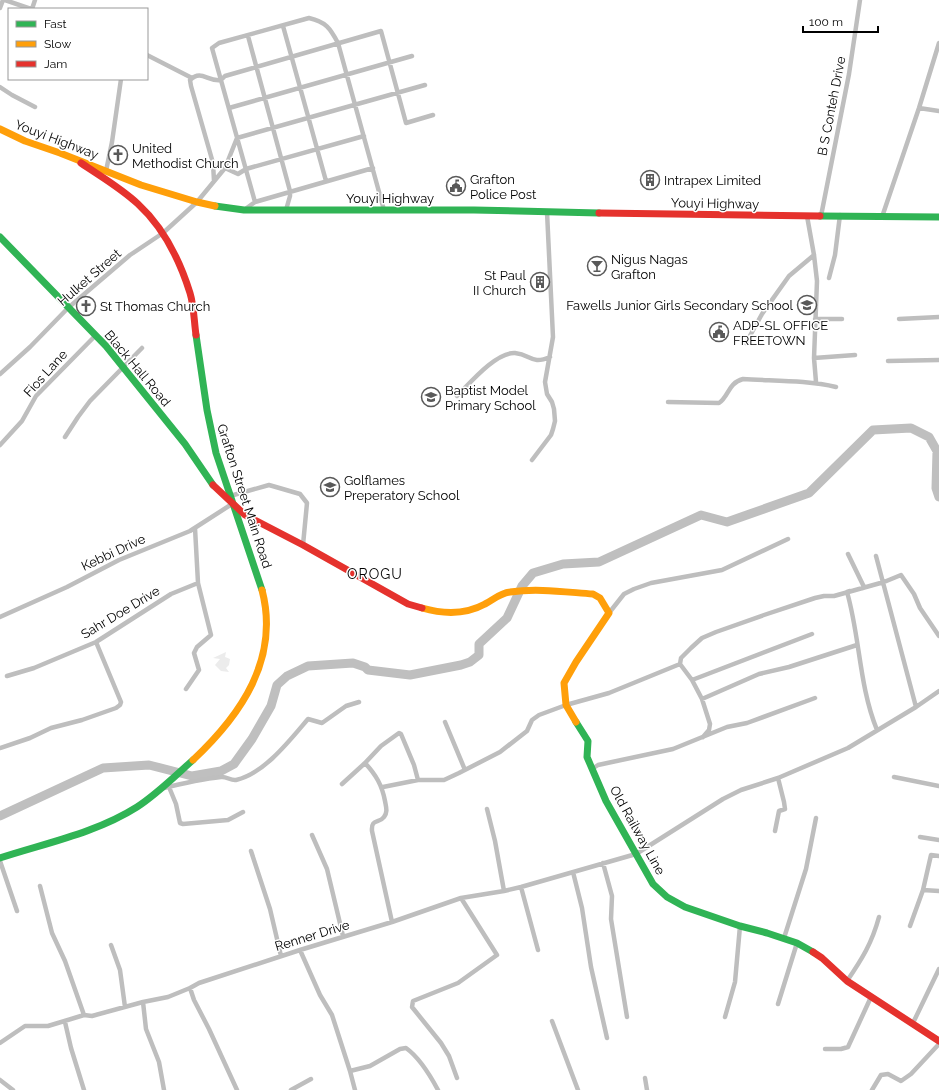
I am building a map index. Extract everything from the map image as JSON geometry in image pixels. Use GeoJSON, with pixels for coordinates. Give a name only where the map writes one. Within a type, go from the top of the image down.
{"type":"FeatureCollection","features":[{"type":"Feature","properties":{"kind":"street"},"geometry":{"type":"LineString","coordinates":[[0,8],[4,0],[28,8]]}},
{"type":"Feature","properties":{"kind":"street","name":"B S Conteh Drive"},"geometry":{"type":"LineString","coordinates":[[821,216],[849,74],[860,0]]}},
{"type":"Feature","properties":{"kind":"street"},"geometry":{"type":"LineString","coordinates":[[255,202],[212,48],[219,43],[309,18],[320,20],[331,29],[338,43],[384,210]]}},
{"type":"Feature","properties":{"kind":"street"},"geometry":{"type":"LineString","coordinates":[[283,26],[326,182]]}},
{"type":"Feature","properties":{"kind":"street"},"geometry":{"type":"LineString","coordinates":[[214,181],[213,163],[190,80],[198,75],[210,79],[221,80],[225,76],[381,32],[406,123],[433,115]]}},
{"type":"Feature","properties":{"kind":"street"},"geometry":{"type":"LineString","coordinates":[[248,36],[290,192],[286,210]]}},
{"type":"Feature","properties":{"kind":"street"},"geometry":{"type":"LineString","coordinates":[[882,217],[936,59],[939,43]]}},
{"type":"Feature","properties":{"kind":"street"},"geometry":{"type":"LineString","coordinates":[[148,56],[192,78]]}},
{"type":"Feature","properties":{"kind":"street"},"geometry":{"type":"LineString","coordinates":[[229,108],[412,56]]}},
{"type":"Feature","properties":{"kind":"street"},"geometry":{"type":"LineString","coordinates":[[106,171],[112,142],[121,80]]}},
{"type":"Feature","properties":{"kind":"street"},"geometry":{"type":"LineString","coordinates":[[237,138],[425,85]]}},
{"type":"Feature","properties":{"kind":"street"},"geometry":{"type":"LineString","coordinates":[[0,87],[35,107]]}},
{"type":"Feature","properties":{"kind":"street"},"geometry":{"type":"LineString","coordinates":[[919,108],[939,111]]}},
{"type":"Feature","properties":{"kind":"street","name":"Youyi Highway"},"geometry":{"type":"LineString","coordinates":[[0,129],[25,141],[141,185],[197,202],[225,208],[244,210],[384,210],[939,217]]}},
{"type":"Feature","properties":{"kind":"street"},"geometry":{"type":"LineString","coordinates":[[225,168],[238,174],[246,169],[364,136]]}},
{"type":"Feature","properties":{"kind":"street","name":"Hulket Street"},"geometry":{"type":"LineString","coordinates":[[0,374],[30,347],[68,308],[130,255],[163,233],[197,202],[225,168],[237,138]]}},
{"type":"Feature","properties":{"kind":"street","name":"Grafton Street Main Road"},"geometry":{"type":"LineString","coordinates":[[0,858],[85,831],[136,807],[157,790],[168,785],[228,725],[245,701],[256,680],[262,664],[266,638],[267,609],[246,538],[232,504],[212,437],[190,294],[175,256],[163,233],[137,203],[77,160]]}},
{"type":"Feature","properties":{"kind":"street"},"geometry":{"type":"LineString","coordinates":[[244,210],[255,202],[373,168]]}},
{"type":"Feature","properties":{"kind":"street"},"geometry":{"type":"LineString","coordinates":[[532,460],[554,430],[555,421],[554,409],[547,394],[545,382],[553,337],[547,212]]}},
{"type":"Feature","properties":{"kind":"street"},"geometry":{"type":"LineString","coordinates":[[829,278],[835,255],[840,215]]}},
{"type":"Feature","properties":{"kind":"street"},"geometry":{"type":"LineString","coordinates":[[808,216],[817,281],[814,358],[816,382]]}},
{"type":"Feature","properties":{"kind":"street","name":"Black Hall Road"},"geometry":{"type":"LineString","coordinates":[[0,237],[124,366],[185,444],[210,482],[245,515],[303,545],[408,604],[433,611],[450,613],[473,610],[508,592],[535,590],[593,594],[600,598],[609,613]]}},
{"type":"Feature","properties":{"kind":"street"},"geometry":{"type":"LineString","coordinates":[[746,343],[762,314],[789,276],[814,255]]}},
{"type":"Feature","properties":{"kind":"street"},"geometry":{"type":"LineString","coordinates":[[899,319],[939,317]]}},
{"type":"Feature","properties":{"kind":"street"},"geometry":{"type":"LineString","coordinates":[[815,319],[842,319]]}},
{"type":"Feature","properties":{"kind":"street","name":"Fios Lane"},"geometry":{"type":"LineString","coordinates":[[0,445],[22,420],[36,396],[95,336]]}},
{"type":"Feature","properties":{"kind":"street"},"geometry":{"type":"LineString","coordinates":[[65,437],[78,416],[90,401],[142,348]]}},
{"type":"Feature","properties":{"kind":"street"},"geometry":{"type":"LineString","coordinates":[[457,396],[481,372],[501,356],[508,353],[518,354],[537,361],[550,357]]}},
{"type":"Feature","properties":{"kind":"street"},"geometry":{"type":"LineString","coordinates":[[814,358],[855,355]]}},
{"type":"Feature","properties":{"kind":"street"},"geometry":{"type":"LineString","coordinates":[[888,361],[939,360]]}},
{"type":"Feature","properties":{"kind":"street"},"geometry":{"type":"LineString","coordinates":[[668,402],[719,403],[723,400],[730,387],[737,380],[743,379],[801,383],[816,382],[836,387]]}},
{"type":"Feature","properties":{"kind":"street"},"geometry":{"type":"LineString","coordinates":[[230,496],[269,485],[300,494],[307,503],[303,545]]}},
{"type":"Feature","properties":{"kind":"street","name":"Kebbi Drive"},"geometry":{"type":"LineString","coordinates":[[0,617],[67,587],[119,560],[195,528],[232,504]]}},
{"type":"Feature","properties":{"kind":"street"},"geometry":{"type":"LineString","coordinates":[[186,689],[199,670],[194,653],[197,647],[211,635],[198,583],[195,528]]}},
{"type":"Feature","properties":{"kind":"street"},"geometry":{"type":"LineString","coordinates":[[609,613],[624,594],[634,589],[651,584],[722,570],[788,539]]}},
{"type":"Feature","properties":{"kind":"street"},"geometry":{"type":"LineString","coordinates":[[848,554],[864,587]]}},
{"type":"Feature","properties":{"kind":"street"},"geometry":{"type":"LineString","coordinates":[[876,556],[916,707]]}},
{"type":"Feature","properties":{"kind":"street"},"geometry":{"type":"LineString","coordinates":[[703,737],[709,730],[710,724],[702,699],[692,680],[680,664],[681,658],[702,638],[764,614],[815,598],[834,596],[884,582],[901,574],[914,594],[920,608],[939,636]]}},
{"type":"Feature","properties":{"kind":"street","name":"Sahr Doe Drive"},"geometry":{"type":"LineString","coordinates":[[7,676],[34,668],[96,642],[171,594],[198,583]]}},
{"type":"Feature","properties":{"kind":"street"},"geometry":{"type":"LineString","coordinates":[[847,592],[866,687],[867,702],[877,730]]}},
{"type":"Feature","properties":{"kind":"street","name":"Old Railway Line"},"geometry":{"type":"LineString","coordinates":[[609,613],[576,662],[564,683],[566,705],[588,741],[587,757],[606,801],[653,884],[667,897],[685,907],[740,926],[797,942],[822,958],[847,981],[939,1041]]}},
{"type":"Feature","properties":{"kind":"street"},"geometry":{"type":"LineString","coordinates":[[692,680],[812,634]]}},
{"type":"Feature","properties":{"kind":"street"},"geometry":{"type":"LineString","coordinates":[[0,748],[30,738],[51,728],[82,720],[116,708],[120,705],[121,702],[96,642]]}},
{"type":"Feature","properties":{"kind":"street"},"geometry":{"type":"LineString","coordinates":[[702,699],[759,674],[789,667],[857,645]]}},
{"type":"Feature","properties":{"kind":"street"},"geometry":{"type":"LineString","coordinates":[[383,787],[418,780],[444,780],[500,752],[527,731],[532,720],[538,715],[566,705],[609,693],[680,664]]}},
{"type":"Feature","properties":{"kind":"street","name":"Renner Drive"},"geometry":{"type":"LineString","coordinates":[[0,1043],[25,1026],[48,1026],[84,1015],[92,1016],[143,1002],[168,997],[199,983],[343,936],[392,922],[461,898],[521,887],[636,854],[723,799],[741,790],[778,778],[848,748],[916,707],[939,691]]}},
{"type":"Feature","properties":{"kind":"street"},"geometry":{"type":"LineString","coordinates":[[592,769],[598,765],[673,748],[727,727],[766,717],[815,698]]}},
{"type":"Feature","properties":{"kind":"street"},"geometry":{"type":"LineString","coordinates":[[243,812],[228,820],[180,823],[176,804],[168,785],[224,776],[234,780],[245,777],[259,770],[290,740],[308,719],[322,723],[346,706],[359,702]]}},
{"type":"Feature","properties":{"kind":"street"},"geometry":{"type":"LineString","coordinates":[[445,722],[464,770]]}},
{"type":"Feature","properties":{"kind":"street"},"geometry":{"type":"LineString","coordinates":[[342,784],[384,744],[399,733],[401,734],[414,765],[418,780]]}},
{"type":"Feature","properties":{"kind":"street"},"geometry":{"type":"LineString","coordinates":[[365,763],[383,787],[387,809],[384,818],[373,823],[371,826],[392,922]]}},
{"type":"Feature","properties":{"kind":"street"},"geometry":{"type":"LineString","coordinates":[[894,777],[939,786]]}},
{"type":"Feature","properties":{"kind":"street"},"geometry":{"type":"LineString","coordinates":[[775,831],[779,810],[785,809],[778,778]]}},
{"type":"Feature","properties":{"kind":"street"},"geometry":{"type":"LineString","coordinates":[[486,809],[495,841],[504,891]]}},
{"type":"Feature","properties":{"kind":"street"},"geometry":{"type":"LineString","coordinates":[[784,938],[806,868],[816,818]]}},
{"type":"Feature","properties":{"kind":"street"},"geometry":{"type":"LineString","coordinates":[[312,835],[327,868],[343,936]]}},
{"type":"Feature","properties":{"kind":"street"},"geometry":{"type":"LineString","coordinates":[[920,837],[939,840]]}},
{"type":"Feature","properties":{"kind":"street"},"geometry":{"type":"LineString","coordinates":[[251,851],[270,909],[281,956]]}},
{"type":"Feature","properties":{"kind":"street"},"geometry":{"type":"LineString","coordinates":[[910,926],[923,890],[931,855],[939,856]]}},
{"type":"Feature","properties":{"kind":"street"},"geometry":{"type":"LineString","coordinates":[[0,861],[17,911]]}},
{"type":"Feature","properties":{"kind":"street"},"geometry":{"type":"LineString","coordinates":[[603,864],[612,896],[611,919],[627,1017]]}},
{"type":"Feature","properties":{"kind":"street"},"geometry":{"type":"LineString","coordinates":[[573,872],[582,908],[592,967],[607,1038]]}},
{"type":"Feature","properties":{"kind":"street"},"geometry":{"type":"LineString","coordinates":[[40,886],[52,933],[65,961],[84,1015]]}},
{"type":"Feature","properties":{"kind":"street"},"geometry":{"type":"LineString","coordinates":[[521,887],[538,950]]}},
{"type":"Feature","properties":{"kind":"street"},"geometry":{"type":"LineString","coordinates":[[923,890],[939,890]]}},
{"type":"Feature","properties":{"kind":"street"},"geometry":{"type":"LineString","coordinates":[[457,1078],[445,1049],[412,1007],[413,1001],[458,982],[497,955],[461,898]]}},
{"type":"Feature","properties":{"kind":"street"},"geometry":{"type":"LineString","coordinates":[[847,981],[867,950],[875,933],[879,918]]}},
{"type":"Feature","properties":{"kind":"street"},"geometry":{"type":"LineString","coordinates":[[725,1017],[735,982],[740,926]]}},
{"type":"Feature","properties":{"kind":"street"},"geometry":{"type":"LineString","coordinates":[[778,1004],[797,942]]}},
{"type":"Feature","properties":{"kind":"street"},"geometry":{"type":"LineString","coordinates":[[111,945],[120,970],[125,1007]]}},
{"type":"Feature","properties":{"kind":"street"},"geometry":{"type":"LineString","coordinates":[[300,950],[320,995],[332,1015],[355,1090]]}},
{"type":"Feature","properties":{"kind":"street"},"geometry":{"type":"LineString","coordinates":[[913,1023],[939,969]]}},
{"type":"Feature","properties":{"kind":"street"},"geometry":{"type":"LineString","coordinates":[[190,988],[194,1000],[209,1028],[237,1090]]}},
{"type":"Feature","properties":{"kind":"street"},"geometry":{"type":"LineString","coordinates":[[825,1049],[841,1049],[848,1047],[871,997]]}},
{"type":"Feature","properties":{"kind":"street"},"geometry":{"type":"LineString","coordinates":[[143,1002],[146,1030],[159,1062],[164,1090]]}},
{"type":"Feature","properties":{"kind":"street"},"geometry":{"type":"LineString","coordinates":[[65,1022],[71,1048],[84,1090]]}},
{"type":"Feature","properties":{"kind":"street"},"geometry":{"type":"LineString","coordinates":[[552,1022],[578,1090]]}},
{"type":"Feature","properties":{"kind":"street"},"geometry":{"type":"LineString","coordinates":[[872,1090],[881,1075],[888,1074],[901,1081],[911,1074],[939,1044]]}},
{"type":"Feature","properties":{"kind":"street"},"geometry":{"type":"LineString","coordinates":[[350,1071],[370,1066],[400,1049],[406,1048],[412,1053],[428,1073],[438,1090]]}},
{"type":"Feature","properties":{"kind":"street"},"geometry":{"type":"LineString","coordinates":[[645,1078],[647,1090]]}},
{"type":"Feature","properties":{"kind":"street"},"geometry":{"type":"LineString","coordinates":[[291,1090],[311,1079]]}},
{"type":"Feature","properties":{"kind":"street"},"geometry":{"type":"LineString","coordinates":[[0,1080],[13,1090]]}},
{"type":"Feature","properties":{"kind":"shaded area"},"geometry":{"type":"Polygon","coordinates":[[[226,652],[225,657],[230,659],[229,665],[226,668],[229,672],[221,671],[215,665],[220,659],[213,658],[226,652]]]}},
{"type":"Feature","properties":{"kind":"waterway"},"geometry":{"type":"LineString","coordinates":[[0,816],[103,768],[149,765],[192,776],[221,771],[234,764],[252,739],[271,706],[277,685],[287,676],[308,666],[353,663],[365,667],[368,670],[410,675],[470,662],[479,655],[479,644],[507,618],[522,586],[533,573],[563,564],[599,562],[701,515],[727,522],[809,493],[873,430],[911,428],[929,437],[937,451],[936,488],[939,497]]}},
{"type":"Feature","properties":{"kind":"traffic: fast"},"geometry":{"type":"LineString","coordinates":[[215,206],[244,210],[474,210],[599,213]]}},
{"type":"Feature","properties":{"kind":"traffic: fast"},"geometry":{"type":"LineString","coordinates":[[820,216],[939,217]]}},
{"type":"Feature","properties":{"kind":"traffic: fast"},"geometry":{"type":"LineString","coordinates":[[0,237],[106,346],[185,444],[213,485]]}},
{"type":"Feature","properties":{"kind":"traffic: fast"},"geometry":{"type":"LineString","coordinates":[[196,335],[207,410],[216,453],[262,590]]}},
{"type":"Feature","properties":{"kind":"traffic: fast"},"geometry":{"type":"LineString","coordinates":[[576,722],[588,741],[587,757],[606,801],[653,884],[667,897],[685,907],[740,926],[797,943],[813,952]]}},
{"type":"Feature","properties":{"kind":"traffic: fast"},"geometry":{"type":"LineString","coordinates":[[0,858],[88,831],[121,816],[152,796],[193,760]]}},
{"type":"Feature","properties":{"kind":"traffic: slow"},"geometry":{"type":"LineString","coordinates":[[0,129],[25,141],[141,185],[215,206]]}},
{"type":"Feature","properties":{"kind":"traffic: slow"},"geometry":{"type":"LineString","coordinates":[[193,760],[227,724],[241,705],[261,662],[266,639],[266,615],[262,590]]}},
{"type":"Feature","properties":{"kind":"traffic: slow"},"geometry":{"type":"LineString","coordinates":[[422,608],[446,612],[462,612],[477,608],[503,594],[530,590],[593,594],[600,598],[609,613],[576,662],[564,683],[566,705],[576,722]]}},
{"type":"Feature","properties":{"kind":"traffic: jam"},"geometry":{"type":"LineString","coordinates":[[81,163],[118,187],[138,204],[163,234],[176,257],[190,293],[196,335]]}},
{"type":"Feature","properties":{"kind":"traffic: jam"},"geometry":{"type":"LineString","coordinates":[[599,213],[820,216]]}},
{"type":"Feature","properties":{"kind":"traffic: jam"},"geometry":{"type":"LineString","coordinates":[[213,485],[245,515],[303,545],[408,604],[422,608]]}},
{"type":"Feature","properties":{"kind":"traffic: jam"},"geometry":{"type":"LineString","coordinates":[[813,952],[822,958],[847,981],[939,1041]]}},
{"type":"Feature","properties":{"kind":"place","name":"United Methodist Church"},"geometry":{"type":"Point","coordinates":[118,155]}},
{"type":"Feature","properties":{"kind":"place","name":"Intrapex Limited"},"geometry":{"type":"Point","coordinates":[650,180]}},
{"type":"Feature","properties":{"kind":"place","name":"Grafton Police Post"},"geometry":{"type":"Point","coordinates":[456,186]}},
{"type":"Feature","properties":{"kind":"place","name":"Nigus Nagas Grafton"},"geometry":{"type":"Point","coordinates":[597,266]}},
{"type":"Feature","properties":{"kind":"place","name":"St Paul II Church"},"geometry":{"type":"Point","coordinates":[540,282]}},
{"type":"Feature","properties":{"kind":"place","name":"Fawells Junior Girls Secondary School"},"geometry":{"type":"Point","coordinates":[807,305]}},
{"type":"Feature","properties":{"kind":"place","name":"St Thomas Church"},"geometry":{"type":"Point","coordinates":[86,306]}},
{"type":"Feature","properties":{"kind":"place","name":"ADP-SL OFFICE FREETOWN"},"geometry":{"type":"Point","coordinates":[719,332]}},
{"type":"Feature","properties":{"kind":"place","name":"Baptist Model Primary School"},"geometry":{"type":"Point","coordinates":[431,397]}},
{"type":"Feature","properties":{"kind":"place","name":"Golflames Preperatory School"},"geometry":{"type":"Point","coordinates":[330,487]}},
{"type":"Feature","properties":{"kind":"district","name":"OROGU"},"geometry":{"type":"Point","coordinates":[375,574]}}]}
